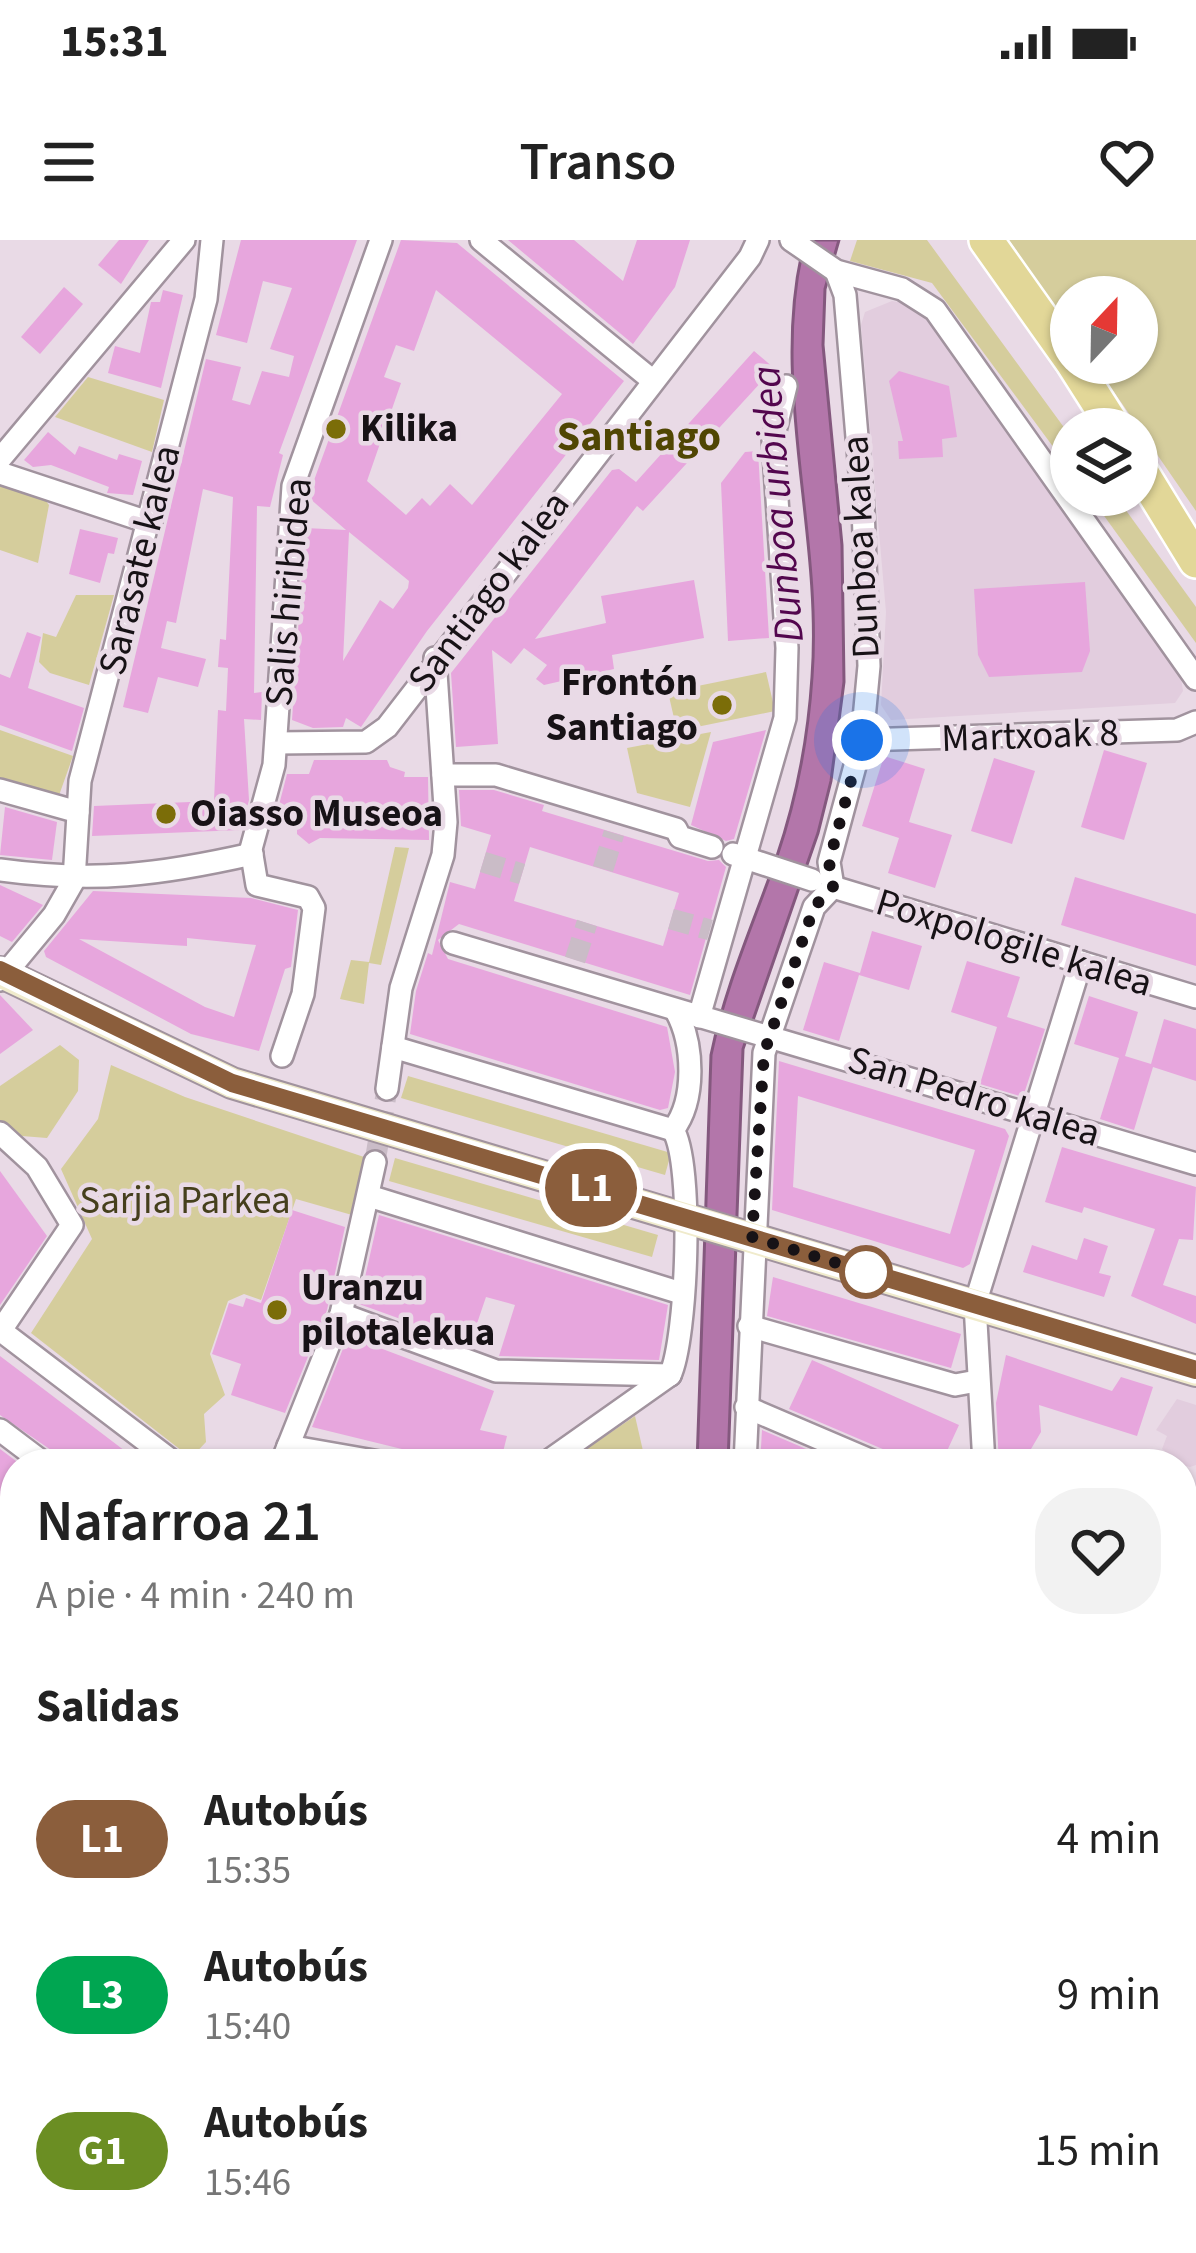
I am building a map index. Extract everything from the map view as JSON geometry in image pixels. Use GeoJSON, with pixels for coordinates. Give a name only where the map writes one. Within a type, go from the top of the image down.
{"type":"FeatureCollection","features":[{"type":"Feature","properties":{"kind":"main road"},"geometry":{"type":"LineString","coordinates":[[986,240],[1050,331]]}},
{"type":"Feature","properties":{"kind":"main road"},"geometry":{"type":"LineString","coordinates":[[1158,499],[1196,561]]}},
{"type":"Feature","properties":{"kind":"main road"},"geometry":{"type":"LineString","coordinates":[[2,974],[232,1083],[1196,1370]]}},
{"type":"Feature","properties":{"kind":"street"},"geometry":{"type":"LineString","coordinates":[[0,459],[184,240]]}},
{"type":"Feature","properties":{"kind":"street","name":"Sarasate kalea"},"geometry":{"type":"LineString","coordinates":[[74,880],[80,781],[206,299],[212,240]]}},
{"type":"Feature","properties":{"kind":"street","name":"Salis hiribidea"},"geometry":{"type":"LineString","coordinates":[[252,854],[276,742],[293,486],[382,240]]}},
{"type":"Feature","properties":{"kind":"street"},"geometry":{"type":"LineString","coordinates":[[481,240],[652,380]]}},
{"type":"Feature","properties":{"kind":"street"},"geometry":{"type":"LineString","coordinates":[[796,244],[834,270],[922,297],[935,310],[1196,679]]}},
{"type":"Feature","properties":{"kind":"street","name":"Santiago kalea"},"geometry":{"type":"LineString","coordinates":[[276,742],[366,742],[387,727],[435,658],[755,247],[796,244]]}},
{"type":"Feature","properties":{"kind":"street","name":"Dunboa kalea"},"geometry":{"type":"LineString","coordinates":[[745,1449],[760,1034],[822,884],[862,740],[869,616],[845,310],[834,270]]}},
{"type":"Feature","properties":{"kind":"street"},"geometry":{"type":"LineString","coordinates":[[845,310],[860,294],[882,285]]}},
{"type":"Feature","properties":{"kind":"street"},"geometry":{"type":"LineString","coordinates":[[708,1020],[730,853],[785,718],[787,648],[773,439],[786,386]]}},
{"type":"Feature","properties":{"kind":"street"},"geometry":{"type":"LineString","coordinates":[[0,473],[151,523]]}},
{"type":"Feature","properties":{"kind":"street"},"geometry":{"type":"LineString","coordinates":[[387,1089],[400,988],[435,938],[443,855],[443,775],[435,658]]}},
{"type":"Feature","properties":{"kind":"street","name":"Martxoak 8"},"geometry":{"type":"LineString","coordinates":[[862,740],[1052,737],[1177,730],[1196,722]]}},
{"type":"Feature","properties":{"kind":"street","name":"Poxpologile kalea"},"geometry":{"type":"LineString","coordinates":[[443,775],[496,775],[676,829],[680,837],[822,884],[1196,997]]}},
{"type":"Feature","properties":{"kind":"street"},"geometry":{"type":"LineString","coordinates":[[0,790],[78,812]]}},
{"type":"Feature","properties":{"kind":"street"},"geometry":{"type":"LineString","coordinates":[[0,870],[74,880],[184,869],[252,854],[257,885],[308,897],[314,908],[303,994],[282,1056]]}},
{"type":"Feature","properties":{"kind":"street"},"geometry":{"type":"LineString","coordinates":[[2,974],[74,880]]}},
{"type":"Feature","properties":{"kind":"street","name":"San Pedro kalea"},"geometry":{"type":"LineString","coordinates":[[435,938],[1196,1164]]}},
{"type":"Feature","properties":{"kind":"street"},"geometry":{"type":"LineString","coordinates":[[983,1449],[975,1304],[1081,962]]}},
{"type":"Feature","properties":{"kind":"street"},"geometry":{"type":"LineString","coordinates":[[673,1130],[685,1114],[688,1076],[687,1031],[676,1011]]}},
{"type":"Feature","properties":{"kind":"street"},"geometry":{"type":"LineString","coordinates":[[393,1047],[673,1130]]}},
{"type":"Feature","properties":{"kind":"street"},"geometry":{"type":"LineString","coordinates":[[565,1449],[670,1375],[687,1216],[685,1159],[673,1130]]}},
{"type":"Feature","properties":{"kind":"street"},"geometry":{"type":"LineString","coordinates":[[0,1133],[37,1167],[72,1225],[0,1330],[156,1449]]}},
{"type":"Feature","properties":{"kind":"street"},"geometry":{"type":"LineString","coordinates":[[287,1449],[341,1315],[375,1162]]}},
{"type":"Feature","properties":{"kind":"street"},"geometry":{"type":"LineString","coordinates":[[369,1196],[681,1294]]}},
{"type":"Feature","properties":{"kind":"street"},"geometry":{"type":"LineString","coordinates":[[341,1315],[496,1371],[670,1375]]}},
{"type":"Feature","properties":{"kind":"street"},"geometry":{"type":"LineString","coordinates":[[748,1326],[955,1385],[976,1381]]}},
{"type":"Feature","properties":{"kind":"street"},"geometry":{"type":"LineString","coordinates":[[746,1407],[844,1449]]}},
{"type":"Feature","properties":{"kind":"street"},"geometry":{"type":"LineString","coordinates":[[0,1430],[25,1449]]}},
{"type":"Feature","properties":{"kind":"shaded area","name":"Dunboa urbidea"},"geometry":{"type":"Polygon","coordinates":[[[805,240],[839,240],[825,289],[823,345],[842,545],[844,682],[831,781],[818,833],[743,1049],[729,1449],[698,1449],[711,1055],[790,812],[810,700],[813,622],[794,402],[795,293],[805,240]]]}},
{"type":"Feature","properties":{"kind":"shaded area"},"geometry":{"type":"Polygon","coordinates":[[[892,301],[913,305],[926,318],[1050,493],[1050,516],[1066,516],[1181,678],[1183,691],[1175,703],[891,720],[881,705],[886,612],[861,325],[865,312],[892,301]]]}},
{"type":"Feature","properties":{"kind":"shaded area"},"geometry":{"type":"Polygon","coordinates":[[[1177,1399],[1196,1405],[1196,1449],[1162,1449],[1167,1436],[1156,1430],[1177,1399]]]}},
{"type":"Feature","properties":{"kind":"green space"},"geometry":{"type":"Polygon","coordinates":[[[857,240],[927,240],[1050,408],[1050,443],[932,283],[850,261],[857,240]]]}},
{"type":"Feature","properties":{"kind":"green space"},"geometry":{"type":"Polygon","coordinates":[[[1009,240],[1196,240],[1196,511],[1158,456],[1158,408],[1125,408],[1108,384],[1158,384],[1158,276],[1050,276],[1050,300],[1009,240]]]}},
{"type":"Feature","properties":{"kind":"green space"},"geometry":{"type":"Polygon","coordinates":[[[88,377],[164,400],[152,452],[55,417],[88,377]]]}},
{"type":"Feature","properties":{"kind":"green space"},"geometry":{"type":"Polygon","coordinates":[[[0,479],[40,493],[49,505],[38,563],[0,550],[0,479]]]}},
{"type":"Feature","properties":{"kind":"green space"},"geometry":{"type":"Polygon","coordinates":[[[1104,516],[1130,516],[1196,607],[1196,643],[1104,516]]]}},
{"type":"Feature","properties":{"kind":"green space"},"geometry":{"type":"Polygon","coordinates":[[[76,595],[114,595],[89,685],[50,673],[39,662],[43,633],[56,637],[76,595]]]}},
{"type":"Feature","properties":{"kind":"green space","name":"Frontón Santiago"},"geometry":{"type":"Polygon","coordinates":[[[766,672],[775,711],[677,731],[668,692],[766,672]]]}},
{"type":"Feature","properties":{"kind":"green space"},"geometry":{"type":"Polygon","coordinates":[[[0,730],[73,756],[57,801],[0,782],[0,730]]]}},
{"type":"Feature","properties":{"kind":"green space"},"geometry":{"type":"Polygon","coordinates":[[[711,732],[690,807],[637,793],[627,748],[711,732]]]}},
{"type":"Feature","properties":{"kind":"green space"},"geometry":{"type":"Polygon","coordinates":[[[395,847],[409,848],[381,965],[369,963],[364,1004],[340,999],[351,960],[369,962],[395,847]]]}},
{"type":"Feature","properties":{"kind":"green space"},"geometry":{"type":"Polygon","coordinates":[[[60,1045],[79,1060],[78,1091],[47,1138],[9,1135],[0,1121],[0,1086],[60,1045]]]}},
{"type":"Feature","properties":{"kind":"green space","name":"Sarjia Parkea"},"geometry":{"type":"Polygon","coordinates":[[[111,1065],[185,1097],[367,1158],[352,1215],[296,1199],[261,1300],[244,1294],[228,1301],[210,1354],[225,1395],[204,1414],[206,1442],[199,1449],[179,1449],[31,1333],[92,1239],[61,1169],[98,1119],[111,1065]]]}},
{"type":"Feature","properties":{"kind":"green space"},"geometry":{"type":"Polygon","coordinates":[[[408,1076],[671,1153],[665,1175],[401,1098],[408,1076]]]}},
{"type":"Feature","properties":{"kind":"green space"},"geometry":{"type":"Polygon","coordinates":[[[395,1158],[658,1235],[652,1257],[389,1181],[395,1158]]]}},
{"type":"Feature","properties":{"kind":"green space"},"geometry":{"type":"Polygon","coordinates":[[[635,1416],[643,1449],[586,1449],[635,1416]]]}},
{"type":"Feature","properties":{"kind":"building"},"geometry":{"type":"Polygon","coordinates":[[[119,240],[149,240],[121,284],[98,265],[119,240]]]}},
{"type":"Feature","properties":{"kind":"building"},"geometry":{"type":"Polygon","coordinates":[[[241,240],[357,240],[279,453],[283,455],[270,507],[257,506],[254,693],[262,692],[261,720],[244,719],[249,800],[241,830],[92,836],[94,806],[214,801],[218,710],[226,711],[228,668],[218,667],[220,639],[226,640],[233,497],[203,489],[176,623],[167,621],[161,648],[206,659],[198,687],[158,677],[148,713],[123,707],[206,359],[241,367],[232,400],[250,405],[262,371],[289,377],[294,356],[270,349],[292,288],[263,281],[247,343],[216,335],[241,240]]]}},
{"type":"Feature","properties":{"kind":"building"},"geometry":{"type":"Polygon","coordinates":[[[401,240],[457,243],[624,381],[427,631],[361,727],[346,718],[343,727],[313,728],[292,720],[305,528],[346,530],[308,497],[401,240]],[[436,290],[414,351],[396,345],[384,377],[401,383],[367,481],[406,515],[422,498],[430,506],[450,484],[472,505],[562,394],[436,290]],[[349,532],[343,661],[380,600],[393,609],[409,581],[349,532]]]}},
{"type":"Feature","properties":{"kind":"building"},"geometry":{"type":"Polygon","coordinates":[[[508,240],[574,240],[623,281],[637,240],[690,240],[675,287],[633,344],[508,240]]]}},
{"type":"Feature","properties":{"kind":"building"},"geometry":{"type":"Polygon","coordinates":[[[64,287],[83,304],[40,354],[21,337],[64,287]]]}},
{"type":"Feature","properties":{"kind":"building"},"geometry":{"type":"Polygon","coordinates":[[[163,290],[183,295],[161,388],[108,373],[115,346],[140,353],[151,302],[160,302],[163,290]]]}},
{"type":"Feature","properties":{"kind":"building"},"geometry":{"type":"Polygon","coordinates":[[[754,351],[774,368],[643,511],[637,506],[535,639],[606,623],[601,596],[694,580],[704,638],[612,655],[614,669],[544,685],[536,679],[547,665],[524,648],[511,664],[492,650],[498,744],[456,747],[451,673],[612,470],[619,469],[636,482],[754,351]]]}},
{"type":"Feature","properties":{"kind":"building"},"geometry":{"type":"Polygon","coordinates":[[[899,371],[949,386],[957,437],[942,439],[943,457],[899,459],[898,441],[903,441],[889,381],[899,371]]]}},
{"type":"Feature","properties":{"kind":"building"},"geometry":{"type":"Polygon","coordinates":[[[48,432],[75,455],[79,446],[117,460],[119,454],[142,461],[133,495],[107,493],[109,487],[51,465],[33,467],[24,460],[48,432]]]}},
{"type":"Feature","properties":{"kind":"building"},"geometry":{"type":"Polygon","coordinates":[[[758,451],[769,638],[728,641],[721,483],[745,452],[758,451]]]}},
{"type":"Feature","properties":{"kind":"building"},"geometry":{"type":"Polygon","coordinates":[[[80,529],[118,538],[114,554],[108,553],[100,583],[69,574],[80,529]]]}},
{"type":"Feature","properties":{"kind":"building"},"geometry":{"type":"Polygon","coordinates":[[[1085,582],[1090,651],[1082,672],[989,677],[978,655],[974,589],[1085,582]]]}},
{"type":"Feature","properties":{"kind":"building"},"geometry":{"type":"Polygon","coordinates":[[[27,632],[41,637],[28,688],[84,708],[72,751],[0,725],[0,674],[10,678],[27,632]]]}},
{"type":"Feature","properties":{"kind":"building"},"geometry":{"type":"Polygon","coordinates":[[[766,730],[734,839],[726,841],[691,825],[713,742],[766,730]]]}},
{"type":"Feature","properties":{"kind":"building"},"geometry":{"type":"Polygon","coordinates":[[[1104,750],[1147,763],[1124,840],[1081,827],[1104,750]]]}},
{"type":"Feature","properties":{"kind":"building"},"geometry":{"type":"Polygon","coordinates":[[[884,756],[925,769],[909,822],[952,835],[935,888],[888,873],[899,838],[862,826],[884,756]]]}},
{"type":"Feature","properties":{"kind":"building"},"geometry":{"type":"Polygon","coordinates":[[[994,758],[1035,771],[1012,844],[971,831],[994,758]]]}},
{"type":"Feature","properties":{"kind":"building"},"geometry":{"type":"Polygon","coordinates":[[[314,760],[387,760],[390,767],[405,772],[404,777],[428,777],[429,840],[320,838],[309,844],[297,834],[297,807],[278,820],[287,774],[309,774],[314,760]]]}},
{"type":"Feature","properties":{"kind":"building"},"geometry":{"type":"Polygon","coordinates":[[[459,790],[494,790],[544,805],[542,811],[708,861],[719,860],[726,867],[690,995],[459,924],[438,940],[448,959],[667,1027],[675,1072],[668,1108],[660,1110],[410,1034],[416,991],[428,953],[432,955],[450,882],[475,889],[491,835],[461,826],[459,790]],[[530,847],[514,901],[663,946],[679,893],[530,847]]]}},
{"type":"Feature","properties":{"kind":"building"},"geometry":{"type":"Polygon","coordinates":[[[5,807],[57,822],[52,860],[0,855],[5,807]]]}},
{"type":"Feature","properties":{"kind":"building"},"geometry":{"type":"Polygon","coordinates":[[[1075,877],[1196,914],[1196,966],[1061,925],[1075,877]]]}},
{"type":"Feature","properties":{"kind":"building"},"geometry":{"type":"Polygon","coordinates":[[[0,885],[43,905],[12,942],[0,936],[0,885]]]}},
{"type":"Feature","properties":{"kind":"building"},"geometry":{"type":"Polygon","coordinates":[[[93,891],[251,898],[298,910],[291,967],[285,969],[259,1051],[191,1034],[46,957],[44,951],[93,891]],[[187,938],[187,946],[79,939],[205,1007],[234,1017],[256,945],[187,938]]]}},
{"type":"Feature","properties":{"kind":"building"},"geometry":{"type":"Polygon","coordinates":[[[872,931],[922,946],[909,990],[859,975],[839,1041],[803,1030],[824,962],[860,973],[872,931]]]}},
{"type":"Feature","properties":{"kind":"building"},"geometry":{"type":"Polygon","coordinates":[[[967,961],[1020,977],[1007,1017],[1045,1029],[1023,1097],[980,1084],[997,1027],[951,1012],[967,961]]]}},
{"type":"Feature","properties":{"kind":"building"},"geometry":{"type":"Polygon","coordinates":[[[0,995],[33,1030],[0,1054],[0,995]]]}},
{"type":"Feature","properties":{"kind":"building"},"geometry":{"type":"Polygon","coordinates":[[[1089,996],[1138,1012],[1125,1056],[1151,1064],[1164,1019],[1196,1029],[1196,1081],[1153,1067],[1134,1130],[1100,1119],[1119,1058],[1074,1044],[1089,996]]]}},
{"type":"Feature","properties":{"kind":"building"},"geometry":{"type":"Polygon","coordinates":[[[779,1061],[1005,1129],[1009,1136],[970,1264],[963,1268],[772,1210],[779,1061]],[[798,1096],[793,1187],[950,1234],[975,1150],[798,1096]]]}},
{"type":"Feature","properties":{"kind":"building"},"geometry":{"type":"Polygon","coordinates":[[[1062,1147],[1196,1187],[1193,1240],[1179,1239],[1163,1285],[1196,1296],[1196,1324],[1131,1296],[1155,1229],[1084,1207],[1082,1213],[1045,1202],[1062,1147]]]}},
{"type":"Feature","properties":{"kind":"building"},"geometry":{"type":"Polygon","coordinates":[[[0,1171],[47,1236],[0,1305],[0,1171]]]}},
{"type":"Feature","properties":{"kind":"building","name":"Uranzu pilotalekua"},"geometry":{"type":"Polygon","coordinates":[[[292,1210],[345,1227],[327,1310],[285,1413],[231,1395],[241,1364],[212,1354],[229,1303],[243,1307],[246,1298],[261,1303],[292,1210]]]}},
{"type":"Feature","properties":{"kind":"building"},"geometry":{"type":"Polygon","coordinates":[[[379,1215],[668,1305],[659,1360],[499,1356],[515,1305],[486,1297],[470,1344],[359,1304],[379,1215]]]}},
{"type":"Feature","properties":{"kind":"building"},"geometry":{"type":"Polygon","coordinates":[[[1084,1238],[1108,1246],[1099,1273],[1111,1276],[1104,1297],[1023,1272],[1032,1245],[1077,1260],[1084,1238]]]}},
{"type":"Feature","properties":{"kind":"building"},"geometry":{"type":"Polygon","coordinates":[[[773,1277],[961,1334],[951,1368],[767,1316],[773,1277]]]}},
{"type":"Feature","properties":{"kind":"building"},"geometry":{"type":"Polygon","coordinates":[[[348,1336],[494,1391],[480,1430],[507,1436],[504,1449],[402,1449],[312,1427],[348,1336]]]}},
{"type":"Feature","properties":{"kind":"building"},"geometry":{"type":"Polygon","coordinates":[[[1006,1355],[1112,1391],[1121,1377],[1153,1387],[1137,1436],[1039,1405],[1041,1432],[1031,1449],[998,1449],[996,1403],[1006,1355]]]}},
{"type":"Feature","properties":{"kind":"building"},"geometry":{"type":"Polygon","coordinates":[[[0,1356],[122,1449],[50,1449],[0,1415],[0,1356]]]}},
{"type":"Feature","properties":{"kind":"building"},"geometry":{"type":"Polygon","coordinates":[[[812,1360],[959,1425],[948,1449],[883,1449],[789,1409],[812,1360]]]}},
{"type":"Feature","properties":{"kind":"building"},"geometry":{"type":"Polygon","coordinates":[[[762,1430],[806,1449],[761,1449],[762,1430]]]}},
{"type":"Feature","properties":{"kind":"tunnel"},"geometry":{"type":"LineString","coordinates":[[603,869],[614,833]]}},
{"type":"Feature","properties":{"kind":"tunnel"},"geometry":{"type":"LineString","coordinates":[[483,862],[522,874]]}},
{"type":"Feature","properties":{"kind":"tunnel"},"geometry":{"type":"LineString","coordinates":[[671,919],[710,930]]}},
{"type":"Feature","properties":{"kind":"tunnel"},"geometry":{"type":"LineString","coordinates":[[575,960],[587,923]]}},
{"type":"Feature","properties":{"kind":"tunnel"},"geometry":{"type":"LineString","coordinates":[[375,1162],[387,1089]]}},
{"type":"Feature","properties":{"kind":"bus line","name":"L1"},"geometry":{"type":"LineString","coordinates":[[0,970],[232,1083],[1196,1370]]}},
{"type":"Feature","properties":{"kind":"place","name":"Kilika"},"geometry":{"type":"Point","coordinates":[336,429]}},
{"type":"Feature","properties":{"kind":"place","name":"Frontón Santiago"},"geometry":{"type":"Point","coordinates":[722,705]}},
{"type":"Feature","properties":{"kind":"place","name":"Oiasso Museoa"},"geometry":{"type":"Point","coordinates":[166,814]}},
{"type":"Feature","properties":{"kind":"place","name":"Uranzu pilotalekua"},"geometry":{"type":"Point","coordinates":[277,1310]}},
{"type":"Feature","properties":{"kind":"district","name":"Santiago"},"geometry":{"type":"Point","coordinates":[639,437]}},
{"type":"Feature","properties":{"kind":"route"},"geometry":{"type":"LineString","coordinates":[[862,740],[829,862],[833,887],[814,907],[764,1053],[752,1237],[866,1272]]}}]}
